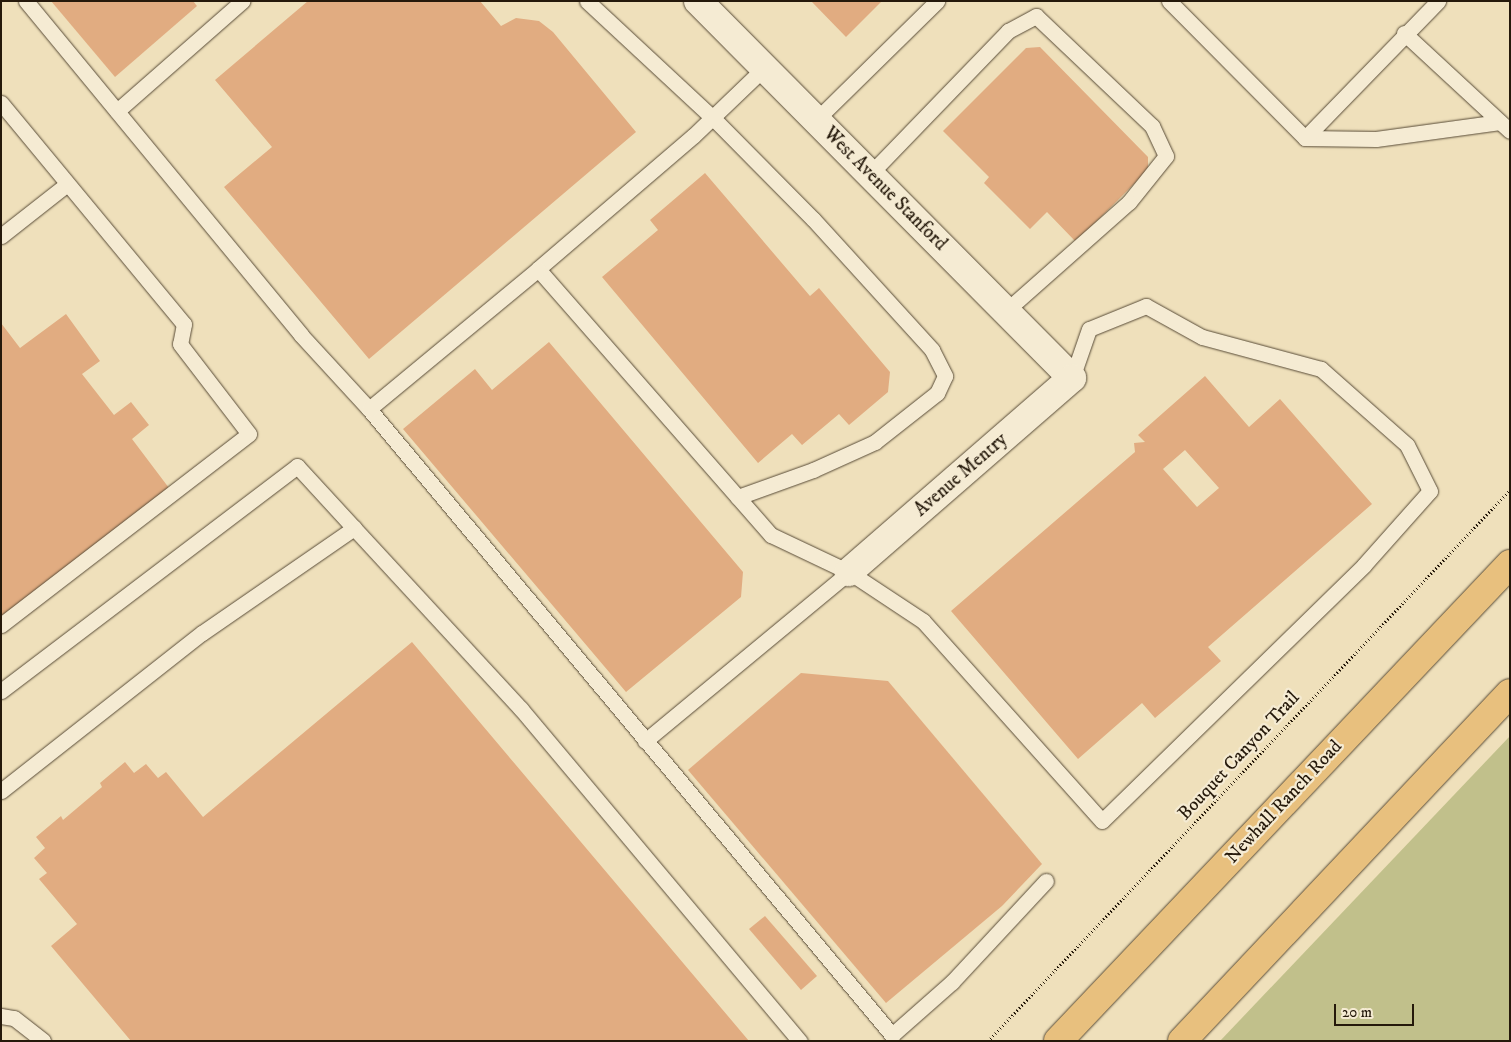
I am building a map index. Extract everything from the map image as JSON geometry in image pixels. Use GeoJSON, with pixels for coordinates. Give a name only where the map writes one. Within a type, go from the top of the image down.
{"type":"FeatureCollection","features":[{"type":"Feature","properties":{"kind":"main road","name":"Newhall Ranch Road"},"geometry":{"type":"LineString","coordinates":[[1058,1041],[1510,564]]}},
{"type":"Feature","properties":{"kind":"main road"},"geometry":{"type":"LineString","coordinates":[[1182,1041],[1510,693]]}},
{"type":"Feature","properties":{"kind":"street","name":"West Avenue Stanford"},"geometry":{"type":"LineString","coordinates":[[698,1],[1072,378]]}},
{"type":"Feature","properties":{"kind":"street","name":"Avenue Mentry"},"geometry":{"type":"LineString","coordinates":[[849,572],[1072,378]]}},
{"type":"Feature","properties":{"kind":"lane"},"geometry":{"type":"LineString","coordinates":[[26,1],[118,110],[301,335],[369,409],[892,1035],[952,982],[1046,881]]}},
{"type":"Feature","properties":{"kind":"lane"},"geometry":{"type":"LineString","coordinates":[[118,110],[225,7],[242,1]]}},
{"type":"Feature","properties":{"kind":"lane"},"geometry":{"type":"LineString","coordinates":[[587,1],[713,118],[898,311],[932,350],[945,376],[937,393],[875,442],[813,470],[738,497]]}},
{"type":"Feature","properties":{"kind":"lane"},"geometry":{"type":"LineString","coordinates":[[816,120],[937,1]]}},
{"type":"Feature","properties":{"kind":"lane"},"geometry":{"type":"LineString","coordinates":[[1169,1],[1305,138],[1376,139],[1505,126]]}},
{"type":"Feature","properties":{"kind":"lane"},"geometry":{"type":"LineString","coordinates":[[1305,138],[1404,33],[1438,1]]}},
{"type":"Feature","properties":{"kind":"lane"},"geometry":{"type":"LineString","coordinates":[[870,174],[1008,31],[1036,16],[1152,126],[1166,156],[1129,202],[1006,311]]}},
{"type":"Feature","properties":{"kind":"lane"},"geometry":{"type":"LineString","coordinates":[[1404,33],[1505,126]]}},
{"type":"Feature","properties":{"kind":"lane"},"geometry":{"type":"LineString","coordinates":[[369,409],[538,269],[713,118],[764,68]]}},
{"type":"Feature","properties":{"kind":"lane"},"geometry":{"type":"LineString","coordinates":[[1,104],[184,324],[180,344],[249,434],[1,625]]}},
{"type":"Feature","properties":{"kind":"lane"},"geometry":{"type":"LineString","coordinates":[[1,236],[67,184]]}},
{"type":"Feature","properties":{"kind":"lane"},"geometry":{"type":"LineString","coordinates":[[538,269],[771,535],[849,572],[923,620],[1102,822],[1364,565],[1430,491],[1407,445],[1321,369],[1202,337],[1146,306],[1089,329],[1072,378]]}},
{"type":"Feature","properties":{"kind":"lane"},"geometry":{"type":"LineString","coordinates":[[1,691],[297,466],[521,709],[800,1041]]}},
{"type":"Feature","properties":{"kind":"lane"},"geometry":{"type":"LineString","coordinates":[[1,791],[202,633],[354,528]]}},
{"type":"Feature","properties":{"kind":"lane"},"geometry":{"type":"LineString","coordinates":[[645,741],[849,572]]}},
{"type":"Feature","properties":{"kind":"lane"},"geometry":{"type":"LineString","coordinates":[[1,1016],[14,1018],[43,1041]]}},
{"type":"Feature","properties":{"kind":"path","name":"Bouquet Canyon Trail"},"geometry":{"type":"LineString","coordinates":[[988,1041],[1510,490]]}},
{"type":"Feature","properties":{"kind":"shaded area"},"geometry":{"type":"Polygon","coordinates":[[[1510,736],[1510,1041],[1220,1041],[1510,736]]]}},
{"type":"Feature","properties":{"kind":"building"},"geometry":{"type":"Polygon","coordinates":[[[51,1],[193,1],[197,6],[115,77],[51,1]]]}},
{"type":"Feature","properties":{"kind":"building"},"geometry":{"type":"Polygon","coordinates":[[[308,1],[480,1],[501,26],[516,18],[539,21],[553,32],[636,132],[369,359],[224,187],[272,147],[215,80],[308,1]]]}},
{"type":"Feature","properties":{"kind":"building"},"geometry":{"type":"Polygon","coordinates":[[[811,1],[882,1],[846,37],[811,1]]]}},
{"type":"Feature","properties":{"kind":"building"},"geometry":{"type":"Polygon","coordinates":[[[1040,47],[1148,157],[1148,170],[1076,242],[1047,212],[1030,229],[984,183],[989,177],[943,131],[1026,48],[1040,47]]]}},
{"type":"Feature","properties":{"kind":"building"},"geometry":{"type":"Polygon","coordinates":[[[705,173],[810,296],[819,288],[890,372],[888,392],[849,425],[839,414],[802,445],[792,434],[758,463],[602,277],[658,230],[650,220],[705,173]]]}},
{"type":"Feature","properties":{"kind":"building"},"geometry":{"type":"Polygon","coordinates":[[[66,314],[100,361],[82,374],[114,415],[131,402],[149,425],[132,439],[169,488],[1,617],[1,323],[20,348],[66,314]]]}},
{"type":"Feature","properties":{"kind":"building"},"geometry":{"type":"Polygon","coordinates":[[[549,342],[743,572],[741,597],[626,692],[403,429],[475,369],[492,390],[549,342]]]}},
{"type":"Feature","properties":{"kind":"building"},"geometry":{"type":"Polygon","coordinates":[[[1205,376],[1249,427],[1280,399],[1372,504],[1208,647],[1221,661],[1155,718],[1142,703],[1078,759],[951,611],[1135,452],[1134,443],[1145,442],[1138,435],[1205,376]],[[1185,450],[1163,469],[1197,507],[1219,488],[1185,450]]]}},
{"type":"Feature","properties":{"kind":"building"},"geometry":{"type":"Polygon","coordinates":[[[412,642],[749,1041],[131,1041],[51,946],[77,924],[39,879],[47,873],[34,858],[45,848],[36,837],[61,816],[63,820],[102,787],[100,783],[125,762],[134,773],[146,764],[158,778],[166,772],[203,817],[412,642]]]}},
{"type":"Feature","properties":{"kind":"building"},"geometry":{"type":"Polygon","coordinates":[[[801,673],[888,681],[1042,864],[1002,906],[886,1003],[688,770],[801,673]]]}},
{"type":"Feature","properties":{"kind":"building"},"geometry":{"type":"Polygon","coordinates":[[[765,916],[817,976],[801,990],[749,929],[765,916]]]}}]}
